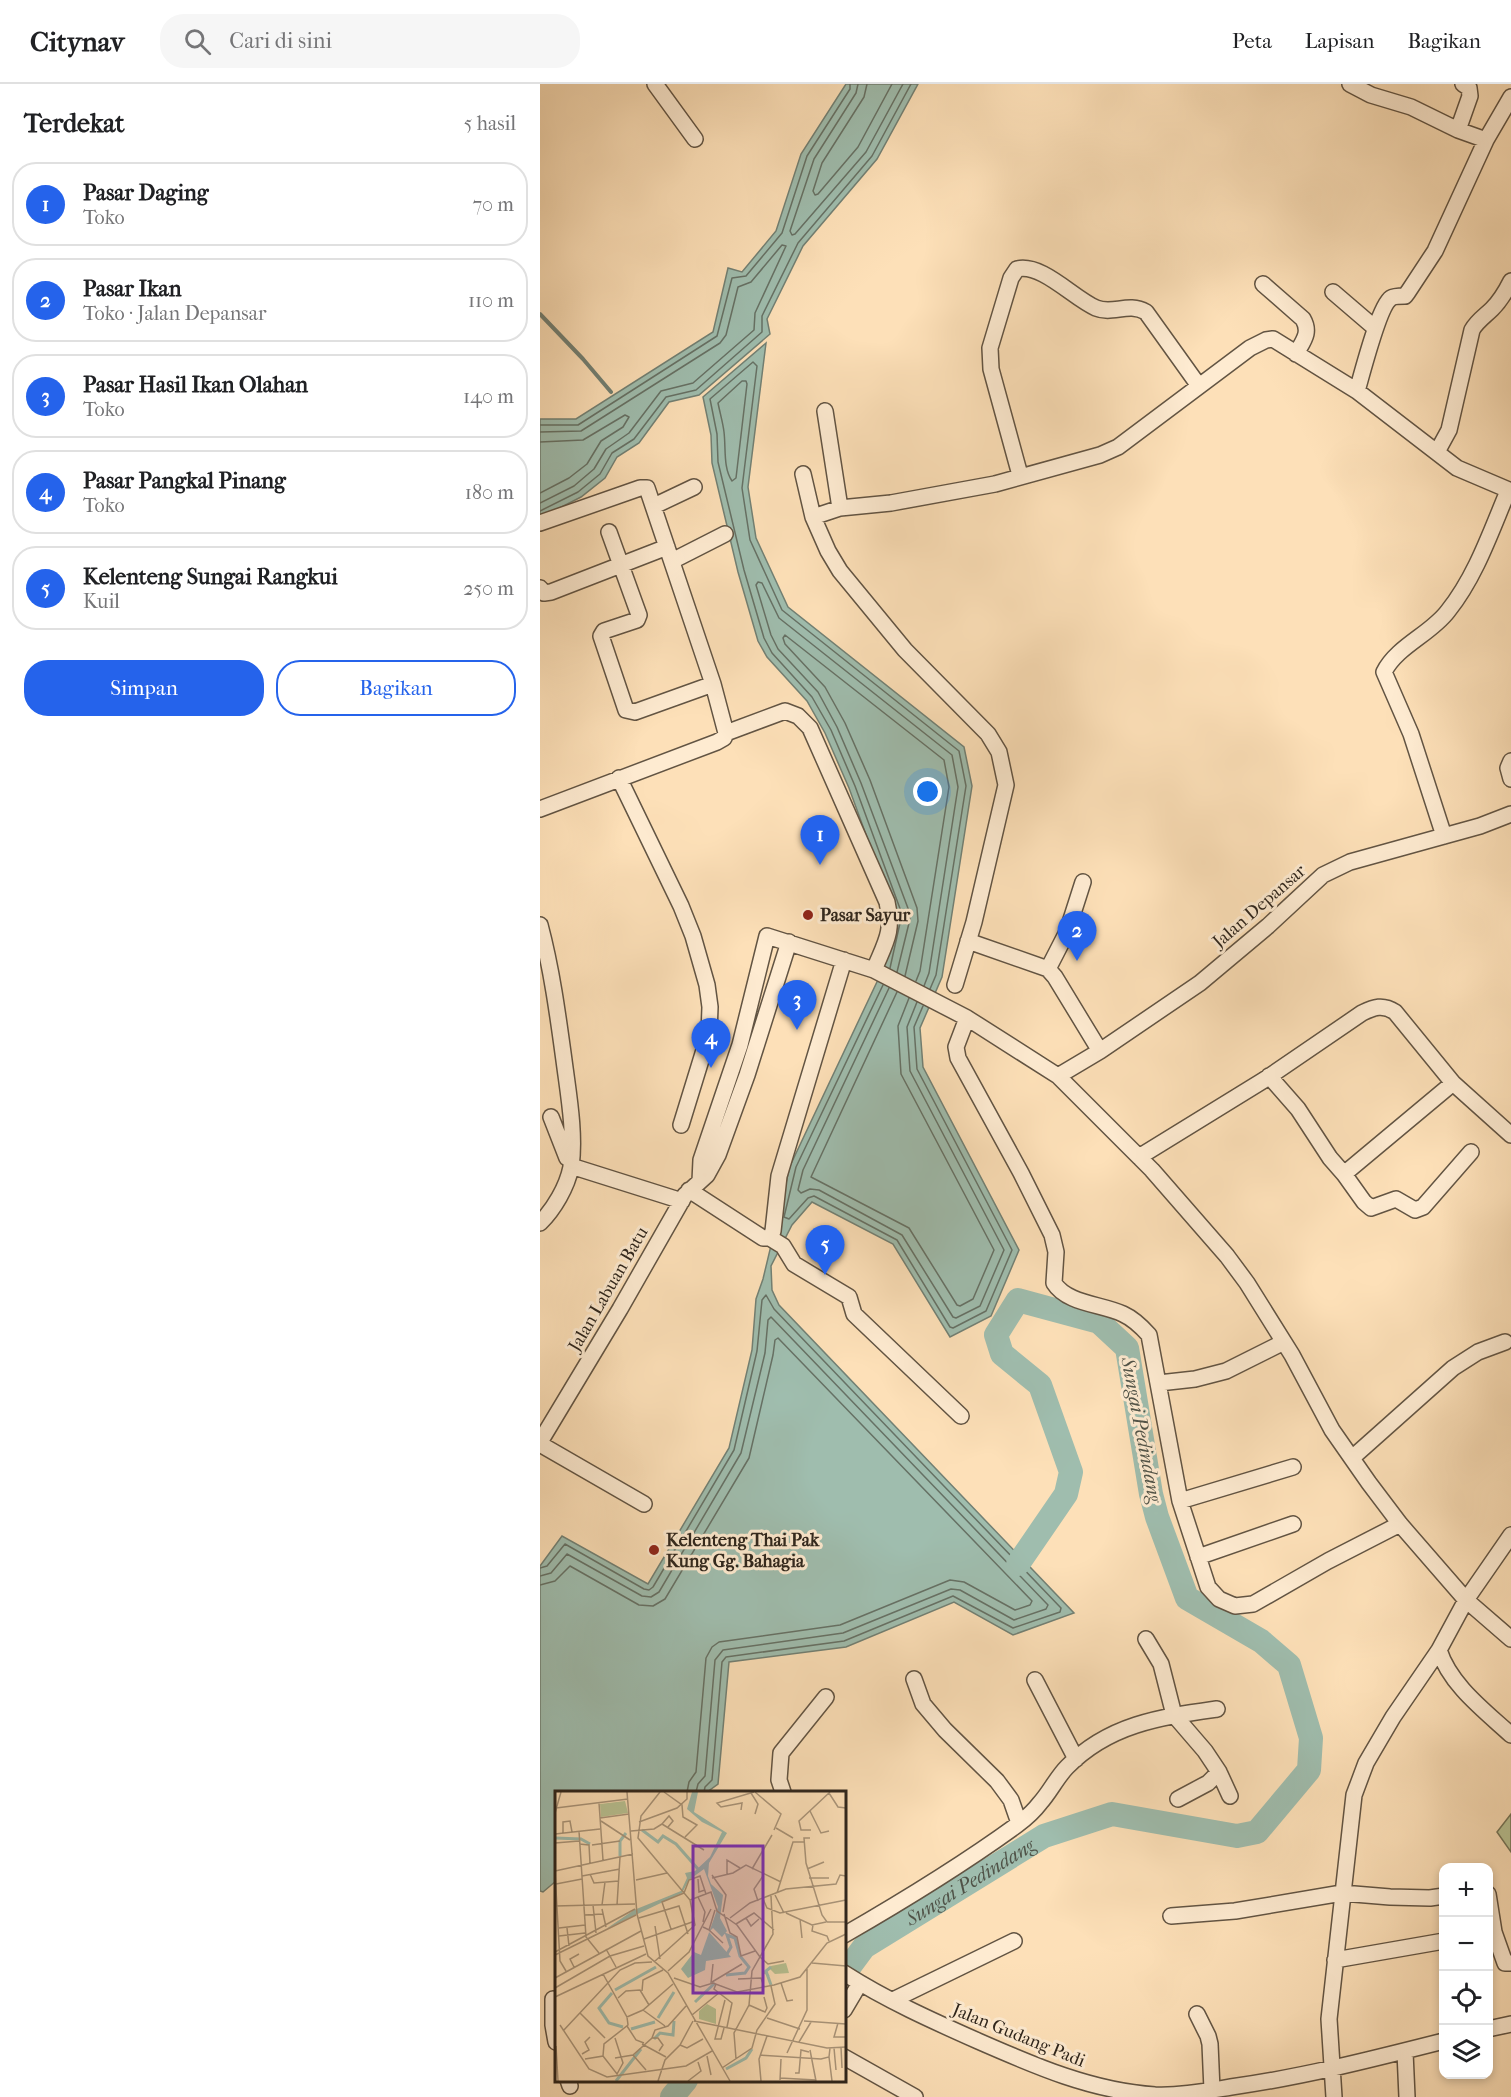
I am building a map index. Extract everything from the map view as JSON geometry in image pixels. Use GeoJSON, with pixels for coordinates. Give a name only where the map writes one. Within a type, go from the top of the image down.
{"type":"FeatureCollection","features":[{"type":"Feature","properties":{"kind":"street"},"geometry":{"type":"LineString","coordinates":[[655,84],[695,139]]}},
{"type":"Feature","properties":{"kind":"street"},"geometry":{"type":"LineString","coordinates":[[1458,130],[1470,96],[1469,88],[1463,84]]}},
{"type":"Feature","properties":{"kind":"street"},"geometry":{"type":"LineString","coordinates":[[1354,85],[1371,95],[1411,107],[1458,130],[1486,140]]}},
{"type":"Feature","properties":{"kind":"street"},"geometry":{"type":"LineString","coordinates":[[1357,391],[1375,328],[1390,298],[1401,297],[1408,292],[1435,251],[1486,140],[1511,97]]}},
{"type":"Feature","properties":{"kind":"street"},"geometry":{"type":"LineString","coordinates":[[1020,476],[991,369],[990,348],[1011,279],[1017,269],[1026,268],[1056,282],[1105,311],[1133,307],[1146,312],[1199,386]]}},
{"type":"Feature","properties":{"kind":"street"},"geometry":{"type":"LineString","coordinates":[[1437,452],[1449,430],[1472,330],[1476,323],[1493,309],[1511,281]]}},
{"type":"Feature","properties":{"kind":"street"},"geometry":{"type":"LineString","coordinates":[[1263,284],[1307,326],[1308,333],[1296,354]]}},
{"type":"Feature","properties":{"kind":"street"},"geometry":{"type":"LineString","coordinates":[[1333,292],[1375,328]]}},
{"type":"Feature","properties":{"kind":"street"},"geometry":{"type":"LineString","coordinates":[[813,517],[840,508],[891,503],[995,484],[1100,455],[1118,447],[1250,348],[1273,339],[1357,391],[1457,468],[1510,491],[1472,573],[1448,612],[1428,632],[1402,651],[1384,672],[1411,734],[1444,836]]}},
{"type":"Feature","properties":{"kind":"street"},"geometry":{"type":"LineString","coordinates":[[825,411],[840,508]]}},
{"type":"Feature","properties":{"kind":"street"},"geometry":{"type":"LineString","coordinates":[[802,474],[813,517],[840,571],[905,650],[988,734],[999,752],[1006,785],[955,985]]}},
{"type":"Feature","properties":{"kind":"street"},"geometry":{"type":"LineString","coordinates":[[540,523],[645,487],[650,492],[713,684],[726,733],[724,738],[717,742],[540,809]]}},
{"type":"Feature","properties":{"kind":"street"},"geometry":{"type":"LineString","coordinates":[[654,506],[694,487]]}},
{"type":"Feature","properties":{"kind":"street"},"geometry":{"type":"LineString","coordinates":[[609,532],[639,615],[638,619],[604,631],[601,636],[626,710],[635,712],[713,684]]}},
{"type":"Feature","properties":{"kind":"street"},"geometry":{"type":"LineString","coordinates":[[540,588],[544,593],[551,592],[621,565],[670,554],[724,534]]}},
{"type":"Feature","properties":{"kind":"street"},"geometry":{"type":"LineString","coordinates":[[726,733],[784,711],[798,717],[810,728],[887,902],[890,927],[875,971]]}},
{"type":"Feature","properties":{"kind":"street"},"geometry":{"type":"LineString","coordinates":[[1511,762],[1508,768],[1511,779]]}},
{"type":"Feature","properties":{"kind":"street"},"geometry":{"type":"LineString","coordinates":[[619,778],[681,906],[696,945],[707,985],[710,1007],[709,1034],[681,1125]]}},
{"type":"Feature","properties":{"kind":"street","name":"Jalan Depansar"},"geometry":{"type":"LineString","coordinates":[[1058,1076],[1100,1051],[1200,983],[1268,926],[1323,875],[1350,862],[1480,826],[1511,814]]}},
{"type":"Feature","properties":{"kind":"street"},"geometry":{"type":"LineString","coordinates":[[1048,969],[1067,932],[1083,882]]}},
{"type":"Feature","properties":{"kind":"street"},"geometry":{"type":"LineString","coordinates":[[540,925],[552,979],[570,1110],[571,1166],[556,1203],[540,1223]]}},
{"type":"Feature","properties":{"kind":"street"},"geometry":{"type":"LineString","coordinates":[[740,1073],[740,1045],[767,936],[875,971],[967,1018],[1058,1076],[1139,1156],[1227,1256],[1265,1309],[1332,1430],[1400,1524],[1466,1600],[1511,1638]]}},
{"type":"Feature","properties":{"kind":"street"},"geometry":{"type":"LineString","coordinates":[[968,941],[1048,969],[1100,1051]]}},
{"type":"Feature","properties":{"kind":"street"},"geometry":{"type":"LineString","coordinates":[[690,1191],[699,1173],[705,1149],[740,1073],[755,1049],[789,942]]}},
{"type":"Feature","properties":{"kind":"street"},"geometry":{"type":"LineString","coordinates":[[844,960],[779,1176],[773,1231],[775,1241],[794,1264],[849,1297],[855,1314],[961,1416]]}},
{"type":"Feature","properties":{"kind":"street"},"geometry":{"type":"LineString","coordinates":[[1139,1156],[1269,1076],[1362,1013],[1380,1006],[1388,1007],[1395,1012],[1453,1083],[1511,1135]]}},
{"type":"Feature","properties":{"kind":"street"},"geometry":{"type":"LineString","coordinates":[[967,1018],[956,1047],[958,1058],[1052,1235],[1056,1252],[1054,1283],[1064,1294],[1122,1313],[1138,1323],[1149,1335],[1180,1501],[1208,1587],[1219,1599],[1235,1606],[1253,1604],[1328,1561],[1400,1524]]}},
{"type":"Feature","properties":{"kind":"street"},"geometry":{"type":"LineString","coordinates":[[740,1045],[755,1049]]}},
{"type":"Feature","properties":{"kind":"street"},"geometry":{"type":"LineString","coordinates":[[1269,1076],[1298,1109],[1330,1158],[1371,1208],[1396,1199],[1415,1210],[1423,1207],[1472,1152]]}},
{"type":"Feature","properties":{"kind":"street"},"geometry":{"type":"LineString","coordinates":[[1344,1174],[1453,1083]]}},
{"type":"Feature","properties":{"kind":"street"},"geometry":{"type":"LineString","coordinates":[[570,1110],[546,1119],[571,1166]]}},
{"type":"Feature","properties":{"kind":"street"},"geometry":{"type":"LineString","coordinates":[[571,1166],[690,1191],[763,1238],[775,1241]]}},
{"type":"Feature","properties":{"kind":"street","name":"Jalan Labuan Batu"},"geometry":{"type":"LineString","coordinates":[[540,1443],[672,1217],[690,1191]]}},
{"type":"Feature","properties":{"kind":"street"},"geometry":{"type":"LineString","coordinates":[[1159,1383],[1195,1379],[1226,1371],[1284,1341]]}},
{"type":"Feature","properties":{"kind":"street"},"geometry":{"type":"LineString","coordinates":[[1352,1458],[1453,1368],[1478,1352],[1505,1342]]}},
{"type":"Feature","properties":{"kind":"street"},"geometry":{"type":"LineString","coordinates":[[540,1443],[644,1504]]}},
{"type":"Feature","properties":{"kind":"street"},"geometry":{"type":"LineString","coordinates":[[1180,1501],[1293,1467]]}},
{"type":"Feature","properties":{"kind":"street"},"geometry":{"type":"LineString","coordinates":[[1198,1557],[1293,1524]]}},
{"type":"Feature","properties":{"kind":"street"},"geometry":{"type":"LineString","coordinates":[[1334,2097],[1329,2019],[1354,1795],[1366,1763],[1393,1717],[1439,1650],[1466,1600],[1511,1535]]}},
{"type":"Feature","properties":{"kind":"street"},"geometry":{"type":"LineString","coordinates":[[1146,1639],[1161,1664],[1174,1715],[1205,1751],[1219,1772],[1230,1796]]}},
{"type":"Feature","properties":{"kind":"street"},"geometry":{"type":"LineString","coordinates":[[1439,1650],[1449,1672],[1511,1735]]}},
{"type":"Feature","properties":{"kind":"street"},"geometry":{"type":"LineString","coordinates":[[914,1679],[923,1704],[945,1730],[997,1781],[1011,1800],[1019,1823]]}},
{"type":"Feature","properties":{"kind":"street"},"geometry":{"type":"LineString","coordinates":[[1035,1680],[1076,1759]]}},
{"type":"Feature","properties":{"kind":"street"},"geometry":{"type":"LineString","coordinates":[[783,1791],[779,1780],[781,1753],[826,1697]]}},
{"type":"Feature","properties":{"kind":"street"},"geometry":{"type":"LineString","coordinates":[[846,1934],[883,1913],[1019,1823],[1040,1803],[1066,1768],[1111,1734],[1158,1718],[1217,1709]]}},
{"type":"Feature","properties":{"kind":"street"},"geometry":{"type":"LineString","coordinates":[[1178,1799],[1208,1783],[1219,1772]]}},
{"type":"Feature","properties":{"kind":"street"},"geometry":{"type":"LineString","coordinates":[[1172,1916],[1235,1911],[1342,1893],[1400,1898],[1439,1896]]}},
{"type":"Feature","properties":{"kind":"street"},"geometry":{"type":"LineString","coordinates":[[1493,1937],[1505,1963],[1511,1963]]}},
{"type":"Feature","properties":{"kind":"street"},"geometry":{"type":"LineString","coordinates":[[893,2000],[1014,1941]]}},
{"type":"Feature","properties":{"kind":"street"},"geometry":{"type":"LineString","coordinates":[[1335,1960],[1439,1942]]}},
{"type":"Feature","properties":{"kind":"street","name":"Jalan Gudang Padi"},"geometry":{"type":"LineString","coordinates":[[846,1974],[934,2021],[1017,2058],[1085,2084],[1155,2095],[1178,2095],[1265,2082],[1332,2069],[1439,2042]]}},
{"type":"Feature","properties":{"kind":"street"},"geometry":{"type":"LineString","coordinates":[[846,2006],[859,1983]]}},
{"type":"Feature","properties":{"kind":"street"},"geometry":{"type":"LineString","coordinates":[[550,1998],[555,2036]]}},
{"type":"Feature","properties":{"kind":"street"},"geometry":{"type":"LineString","coordinates":[[1197,2014],[1210,2044],[1212,2090]]}},
{"type":"Feature","properties":{"kind":"street"},"geometry":{"type":"LineString","coordinates":[[1493,2029],[1511,2024]]}},
{"type":"Feature","properties":{"kind":"street"},"geometry":{"type":"LineString","coordinates":[[1405,2052],[1407,2097]]}},
{"type":"Feature","properties":{"kind":"street"},"geometry":{"type":"LineString","coordinates":[[846,2058],[912,2096]]}},
{"type":"Feature","properties":{"kind":"green space"},"geometry":{"type":"Polygon","coordinates":[[[1511,1814],[1511,1852],[1497,1832],[1511,1814]]]}},
{"type":"Feature","properties":{"kind":"water"},"geometry":{"type":"Polygon","coordinates":[[[846,84],[918,84],[877,159],[803,246],[767,319],[770,334],[699,395],[669,402],[639,443],[617,457],[605,478],[581,497],[540,518],[540,419],[576,419],[713,332],[728,268],[742,272],[776,231],[801,154],[846,84]]]}},
{"type":"Feature","properties":{"kind":"water"},"geometry":{"type":"Polygon","coordinates":[[[766,343],[748,487],[756,538],[788,607],[964,747],[972,786],[942,977],[920,1028],[923,1067],[1019,1250],[991,1316],[950,1337],[893,1244],[812,1202],[792,1225],[771,1266],[772,1290],[779,1305],[1074,1613],[1013,1635],[954,1602],[846,1647],[729,1662],[718,1784],[708,1791],[555,1791],[555,1882],[543,1892],[540,1891],[540,1566],[562,1536],[648,1584],[729,1448],[752,1350],[756,1299],[763,1279],[790,1166],[884,967],[896,917],[849,788],[825,733],[807,701],[767,657],[758,641],[738,572],[712,463],[711,435],[703,397],[766,343]]]}},
{"type":"Feature","properties":{"kind":"waterway"},"geometry":{"type":"LineString","coordinates":[[540,314],[611,392]]}},
{"type":"Feature","properties":{"kind":"waterway","name":"Sungai Pedindang"},"geometry":{"type":"LineString","coordinates":[[846,1971],[864,1947],[1044,1836],[1112,1814],[1237,1836],[1257,1832],[1309,1770],[1311,1738],[1289,1665],[1261,1641],[1187,1598],[1157,1517],[1151,1494],[1127,1348],[1099,1322],[1018,1300],[996,1335],[1002,1354],[1040,1385],[1071,1472],[1066,1494],[1018,1564]]}},
{"type":"Feature","properties":{"kind":"waterway","name":"Sungai Pedindang"},"geometry":{"type":"LineString","coordinates":[[672,2097],[684,2082]]}},
{"type":"Feature","properties":{"kind":"place","name":"Pasar Daging"},"geometry":{"type":"Point","coordinates":[820,865]}},
{"type":"Feature","properties":{"kind":"place","name":"Pasar Sayur"},"geometry":{"type":"Point","coordinates":[808,915]}},
{"type":"Feature","properties":{"kind":"place","name":"Pasar Ikan"},"geometry":{"type":"Point","coordinates":[1077,961]}},
{"type":"Feature","properties":{"kind":"place","name":"Pasar Hasil Ikan Olahan"},"geometry":{"type":"Point","coordinates":[797,1030]}},
{"type":"Feature","properties":{"kind":"place","name":"Pasar Pangkal Pinang"},"geometry":{"type":"Point","coordinates":[711,1068]}},
{"type":"Feature","properties":{"kind":"place","name":"Kelenteng Sungai Rangkui"},"geometry":{"type":"Point","coordinates":[825,1275]}},
{"type":"Feature","properties":{"kind":"place","name":"Kelenteng Thai Pak Kung Gg. Bahagia"},"geometry":{"type":"Point","coordinates":[654,1550]}}]}
